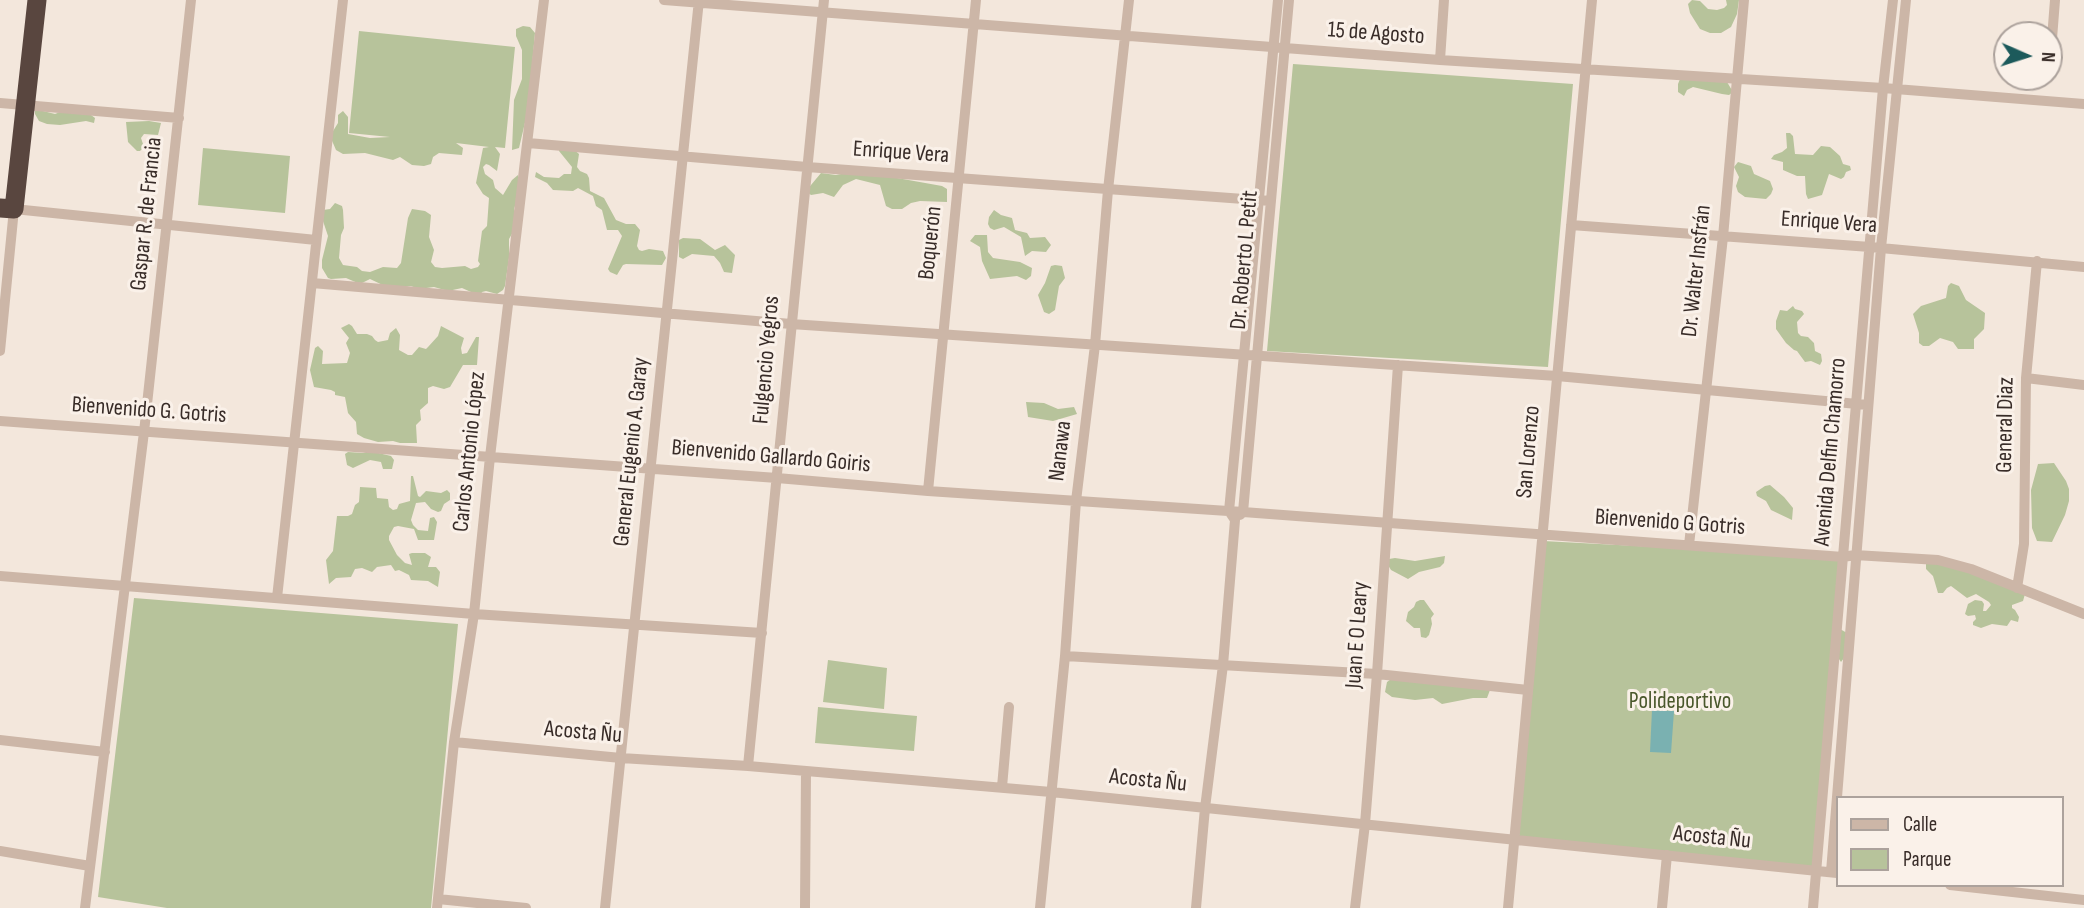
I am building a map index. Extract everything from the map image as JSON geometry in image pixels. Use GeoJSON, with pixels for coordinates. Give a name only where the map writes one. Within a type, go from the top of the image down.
{"type":"FeatureCollection","features":[{"type":"Feature","properties":{"kind":"highway"},"geometry":{"type":"LineString","coordinates":[[7,209],[26,105],[37,0]]}},
{"type":"Feature","properties":{"kind":"street","name":"Gaspar R. de Francia"},"geometry":{"type":"LineString","coordinates":[[85,908],[144,432],[191,0]]}},
{"type":"Feature","properties":{"kind":"street"},"geometry":{"type":"LineString","coordinates":[[277,598],[343,0]]}},
{"type":"Feature","properties":{"kind":"street","name":"Carlos Antonio López"},"geometry":{"type":"LineString","coordinates":[[438,904],[454,741],[474,614],[544,0]]}},
{"type":"Feature","properties":{"kind":"street","name":"15 de Agosto"},"geometry":{"type":"LineString","coordinates":[[664,0],[1440,60],[1883,88],[2084,104]]}},
{"type":"Feature","properties":{"kind":"street","name":"Fulgencio Yegros"},"geometry":{"type":"LineString","coordinates":[[748,766],[824,0]]}},
{"type":"Feature","properties":{"kind":"street","name":"Boquerón"},"geometry":{"type":"LineString","coordinates":[[928,491],[976,0]]}},
{"type":"Feature","properties":{"kind":"street","name":"Nanawa"},"geometry":{"type":"LineString","coordinates":[[1040,908],[1065,656],[1076,501],[1095,345],[1108,190],[1129,0]]}},
{"type":"Feature","properties":{"kind":"street","name":"Dr. Roberto L Petit"},"geometry":{"type":"LineString","coordinates":[[1236,514],[1257,356],[1271,201],[1280,48],[1278,0]]}},
{"type":"Feature","properties":{"kind":"street","name":"Dr. Roberto L Petit"},"geometry":{"type":"LineString","coordinates":[[1196,908],[1223,664],[1259,200],[1289,0]]}},
{"type":"Feature","properties":{"kind":"street"},"geometry":{"type":"LineString","coordinates":[[1440,60],[1444,0]]}},
{"type":"Feature","properties":{"kind":"street","name":"San Lorenzo"},"geometry":{"type":"LineString","coordinates":[[1508,908],[1592,0]]}},
{"type":"Feature","properties":{"kind":"street","name":"Dr. Walter Insfrán"},"geometry":{"type":"LineString","coordinates":[[1689,545],[1723,237],[1744,0]]}},
{"type":"Feature","properties":{"kind":"street","name":"Avenida Delfin Chamorro"},"geometry":{"type":"LineString","coordinates":[[1839,796],[1868,405],[1883,88],[1893,0]]}},
{"type":"Feature","properties":{"kind":"street","name":"Avenida Delfin Chamorro"},"geometry":{"type":"LineString","coordinates":[[1813,908],[1856,404],[1906,0]]}},
{"type":"Feature","properties":{"kind":"street"},"geometry":{"type":"LineString","coordinates":[[2053,21],[2055,0]]}},
{"type":"Feature","properties":{"kind":"street","name":"General Eugenio A. Garay"},"geometry":{"type":"LineString","coordinates":[[605,908],[699,1]]}},
{"type":"Feature","properties":{"kind":"street"},"geometry":{"type":"LineString","coordinates":[[2047,101],[2048,91]]}},
{"type":"Feature","properties":{"kind":"street"},"geometry":{"type":"LineString","coordinates":[[0,103],[179,118]]}},
{"type":"Feature","properties":{"kind":"street","name":"Enrique Vera"},"geometry":{"type":"LineString","coordinates":[[528,143],[959,179],[1271,201]]}},
{"type":"Feature","properties":{"kind":"street"},"geometry":{"type":"LineString","coordinates":[[0,351],[7,209],[316,240]]}},
{"type":"Feature","properties":{"kind":"street","name":"Enrique Vera"},"geometry":{"type":"LineString","coordinates":[[1571,225],[1875,247],[2084,267]]}},
{"type":"Feature","properties":{"kind":"street","name":"General Diaz"},"geometry":{"type":"LineString","coordinates":[[2017,589],[2024,544],[2026,378],[2037,261]]}},
{"type":"Feature","properties":{"kind":"street"},"geometry":{"type":"LineString","coordinates":[[312,283],[792,324],[1557,376],[1868,405]]}},
{"type":"Feature","properties":{"kind":"street","name":"Juan E O Leary"},"geometry":{"type":"LineString","coordinates":[[1355,908],[1377,674],[1398,365]]}},
{"type":"Feature","properties":{"kind":"street"},"geometry":{"type":"LineString","coordinates":[[2026,378],[2084,385]]}},
{"type":"Feature","properties":{"kind":"street","name":"Bienvenido G. Gotris"},"geometry":{"type":"LineString","coordinates":[[0,421],[296,443]]}},
{"type":"Feature","properties":{"kind":"street","name":"Bienvenido Gallardo Goiris"},"geometry":{"type":"LineString","coordinates":[[296,443],[1236,514]]}},
{"type":"Feature","properties":{"kind":"street","name":"Bienvenido G Gotris"},"geometry":{"type":"LineString","coordinates":[[1236,514],[1843,557],[1855,555],[1938,560],[1971,569],[2084,614]]}},
{"type":"Feature","properties":{"kind":"street"},"geometry":{"type":"LineString","coordinates":[[0,576],[474,614],[762,633]]}},
{"type":"Feature","properties":{"kind":"street"},"geometry":{"type":"LineString","coordinates":[[1065,656],[1377,674],[1528,690]]}},
{"type":"Feature","properties":{"kind":"street"},"geometry":{"type":"LineString","coordinates":[[1002,788],[1009,707]]}},
{"type":"Feature","properties":{"kind":"street"},"geometry":{"type":"LineString","coordinates":[[0,740],[105,752]]}},
{"type":"Feature","properties":{"kind":"street","name":"Acosta Ñu"},"geometry":{"type":"LineString","coordinates":[[454,741],[621,758],[1051,792],[1834,872]]}},
{"type":"Feature","properties":{"kind":"street"},"geometry":{"type":"LineString","coordinates":[[806,771],[806,908]]}},
{"type":"Feature","properties":{"kind":"street","name":"Avenida Delfin Chamorro"},"geometry":{"type":"LineString","coordinates":[[1834,872],[1836,842]]}},
{"type":"Feature","properties":{"kind":"street"},"geometry":{"type":"LineString","coordinates":[[0,851],[90,866]]}},
{"type":"Feature","properties":{"kind":"street"},"geometry":{"type":"LineString","coordinates":[[1662,908],[1667,855]]}},
{"type":"Feature","properties":{"kind":"street"},"geometry":{"type":"LineString","coordinates":[[1968,887],[2084,900]]}},
{"type":"Feature","properties":{"kind":"street"},"geometry":{"type":"LineString","coordinates":[[438,904],[526,908]]}},
{"type":"Feature","properties":{"kind":"green space"},"geometry":{"type":"Polygon","coordinates":[[[1692,0],[1700,1],[1708,9],[1717,10],[1727,5],[1726,0],[1739,0],[1731,27],[1721,33],[1700,29],[1690,13],[1688,4],[1692,0]]]}},
{"type":"Feature","properties":{"kind":"green space"},"geometry":{"type":"Polygon","coordinates":[[[530,27],[535,33],[528,110],[519,148],[512,150],[514,100],[522,79],[522,50],[516,29],[530,27]]]}},
{"type":"Feature","properties":{"kind":"green space"},"geometry":{"type":"Polygon","coordinates":[[[359,31],[515,47],[505,148],[495,147],[500,154],[497,171],[486,164],[483,167],[485,174],[493,180],[495,188],[503,195],[518,175],[518,197],[514,209],[513,232],[509,239],[505,286],[497,294],[486,291],[480,296],[462,288],[448,291],[434,287],[389,288],[370,279],[360,284],[346,278],[328,278],[322,268],[328,236],[322,218],[323,210],[330,209],[335,203],[342,206],[343,210],[344,228],[339,258],[343,265],[357,267],[362,271],[370,272],[383,267],[397,268],[401,263],[408,218],[412,209],[431,215],[429,237],[434,250],[431,262],[435,267],[478,267],[482,231],[487,226],[489,198],[476,183],[483,148],[489,147],[456,143],[463,148],[462,155],[439,153],[433,157],[431,164],[424,166],[412,165],[400,157],[393,160],[365,153],[343,154],[336,150],[330,136],[338,123],[338,115],[343,111],[348,117],[348,134],[370,138],[390,137],[349,133],[359,31]]]}},
{"type":"Feature","properties":{"kind":"green space"},"geometry":{"type":"Polygon","coordinates":[[[1293,64],[1573,84],[1548,367],[1267,351],[1293,64]]]}},
{"type":"Feature","properties":{"kind":"green space"},"geometry":{"type":"Polygon","coordinates":[[[1680,79],[1727,82],[1733,92],[1729,95],[1693,87],[1687,90],[1684,96],[1678,92],[1680,79]]]}},
{"type":"Feature","properties":{"kind":"green space"},"geometry":{"type":"Polygon","coordinates":[[[35,111],[55,114],[60,112],[91,115],[95,118],[94,123],[86,121],[47,124],[39,121],[35,114],[35,111]]]}},
{"type":"Feature","properties":{"kind":"green space"},"geometry":{"type":"Polygon","coordinates":[[[126,122],[161,123],[158,135],[144,134],[141,138],[144,147],[137,151],[128,142],[126,122]]]}},
{"type":"Feature","properties":{"kind":"green space"},"geometry":{"type":"Polygon","coordinates":[[[1786,133],[1793,136],[1795,154],[1813,155],[1821,146],[1830,147],[1851,170],[1841,179],[1829,174],[1822,195],[1808,199],[1805,176],[1797,176],[1783,170],[1783,162],[1771,159],[1787,148],[1786,133]]]}},
{"type":"Feature","properties":{"kind":"green space"},"geometry":{"type":"Polygon","coordinates":[[[203,148],[290,156],[285,213],[198,205],[203,148]]]}},
{"type":"Feature","properties":{"kind":"green space"},"geometry":{"type":"Polygon","coordinates":[[[572,148],[579,154],[577,167],[587,174],[590,191],[604,198],[616,220],[635,224],[640,230],[637,246],[639,250],[663,251],[666,258],[662,265],[626,264],[617,275],[610,272],[608,269],[622,236],[618,230],[607,230],[602,210],[596,206],[593,196],[578,188],[573,191],[553,190],[547,183],[535,177],[536,172],[544,177],[559,178],[564,174],[571,174],[572,167],[559,149],[572,148]]]}},
{"type":"Feature","properties":{"kind":"green space"},"geometry":{"type":"Polygon","coordinates":[[[1738,162],[1751,166],[1754,174],[1770,181],[1773,189],[1766,199],[1745,197],[1738,192],[1736,186],[1739,177],[1734,167],[1738,162]]]}},
{"type":"Feature","properties":{"kind":"green space"},"geometry":{"type":"Polygon","coordinates":[[[851,172],[942,186],[947,189],[947,202],[920,201],[902,209],[892,209],[886,206],[880,185],[856,179],[843,185],[834,197],[823,193],[811,195],[806,191],[821,173],[836,175],[851,172]]]}},
{"type":"Feature","properties":{"kind":"green space"},"geometry":{"type":"Polygon","coordinates":[[[994,210],[1012,218],[1015,230],[1027,233],[1030,238],[1045,237],[1051,245],[1046,252],[1032,251],[1025,256],[1021,237],[1004,227],[994,230],[990,228],[989,217],[994,210]]]}},
{"type":"Feature","properties":{"kind":"green space"},"geometry":{"type":"Polygon","coordinates":[[[975,235],[987,235],[988,252],[993,258],[1020,262],[1032,268],[1031,276],[1026,280],[1017,276],[990,279],[982,261],[980,247],[970,241],[975,235]]]}},
{"type":"Feature","properties":{"kind":"green space"},"geometry":{"type":"Polygon","coordinates":[[[700,239],[715,250],[725,245],[735,255],[732,273],[724,272],[714,256],[692,254],[683,259],[679,257],[679,240],[700,239]]]}},
{"type":"Feature","properties":{"kind":"green space"},"geometry":{"type":"Polygon","coordinates":[[[1051,266],[1062,266],[1065,278],[1059,286],[1055,310],[1049,314],[1044,312],[1038,295],[1051,266]]]}},
{"type":"Feature","properties":{"kind":"green space"},"geometry":{"type":"Polygon","coordinates":[[[1951,283],[1959,286],[1966,300],[1985,313],[1984,329],[1974,339],[1974,349],[1958,349],[1953,342],[1940,338],[1929,346],[1919,343],[1913,314],[1921,306],[1946,298],[1951,283]]]}},
{"type":"Feature","properties":{"kind":"green space"},"geometry":{"type":"Polygon","coordinates":[[[1793,306],[1804,314],[1797,322],[1798,333],[1814,343],[1815,351],[1821,354],[1820,365],[1811,361],[1805,362],[1776,329],[1780,310],[1787,311],[1793,306]]]}},
{"type":"Feature","properties":{"kind":"green space"},"geometry":{"type":"Polygon","coordinates":[[[349,324],[357,334],[367,334],[378,342],[388,340],[390,333],[396,328],[400,335],[399,350],[408,355],[412,355],[419,347],[426,349],[438,336],[441,326],[464,338],[462,354],[467,353],[476,337],[479,337],[477,365],[463,365],[450,387],[428,388],[428,403],[420,410],[421,420],[416,425],[417,443],[378,442],[364,438],[357,434],[356,422],[348,413],[345,397],[335,395],[331,390],[314,387],[310,370],[315,348],[318,346],[323,351],[322,364],[347,363],[350,353],[346,343],[349,338],[341,328],[349,324]]]}},
{"type":"Feature","properties":{"kind":"green space"},"geometry":{"type":"Polygon","coordinates":[[[1026,402],[1044,403],[1058,409],[1074,407],[1077,414],[1053,421],[1028,417],[1026,402]]]}},
{"type":"Feature","properties":{"kind":"green space"},"geometry":{"type":"Polygon","coordinates":[[[370,451],[391,456],[394,460],[392,469],[383,469],[381,462],[370,460],[353,468],[347,465],[345,454],[348,452],[370,451]]]}},
{"type":"Feature","properties":{"kind":"green space"},"geometry":{"type":"Polygon","coordinates":[[[2054,463],[2066,481],[2069,501],[2052,542],[2037,541],[2032,528],[2031,490],[2038,464],[2054,463]]]}},
{"type":"Feature","properties":{"kind":"green space"},"geometry":{"type":"Polygon","coordinates":[[[411,476],[418,496],[426,491],[441,493],[447,490],[450,500],[438,512],[425,502],[416,503],[411,520],[413,525],[418,530],[428,531],[430,518],[434,517],[437,522],[434,540],[418,540],[414,529],[398,526],[394,527],[389,540],[405,563],[412,565],[409,554],[412,553],[425,553],[431,557],[428,567],[436,567],[440,572],[438,587],[428,581],[411,580],[409,575],[395,571],[391,565],[377,567],[372,572],[362,568],[355,569],[351,577],[336,578],[329,584],[326,560],[333,551],[337,516],[352,514],[359,502],[360,487],[376,488],[377,498],[388,499],[389,507],[397,509],[399,504],[410,501],[411,476]]]}},
{"type":"Feature","properties":{"kind":"green space"},"geometry":{"type":"Polygon","coordinates":[[[1770,485],[1793,508],[1792,520],[1771,510],[1766,501],[1757,496],[1756,492],[1770,485]]]}},
{"type":"Feature","properties":{"kind":"green space","name":"Polideportivo"},"geometry":{"type":"Polygon","coordinates":[[[1543,541],[1843,557],[1840,629],[1847,633],[1844,658],[1841,662],[1837,656],[1816,870],[1519,836],[1543,541]]]}},
{"type":"Feature","properties":{"kind":"green space"},"geometry":{"type":"Polygon","coordinates":[[[1445,556],[1440,567],[1419,572],[1408,579],[1391,570],[1388,565],[1389,559],[1395,558],[1415,561],[1445,556]]]}},
{"type":"Feature","properties":{"kind":"green space"},"geometry":{"type":"Polygon","coordinates":[[[1926,564],[1947,564],[2025,594],[2023,601],[2012,605],[2019,617],[2018,622],[2011,620],[2007,626],[1992,624],[1981,628],[1973,625],[1975,615],[1965,614],[1968,604],[1975,600],[1982,601],[1983,611],[1986,611],[1991,605],[1989,602],[1976,594],[1967,598],[1951,586],[1943,593],[1938,593],[1926,564]]]}},
{"type":"Feature","properties":{"kind":"green space"},"geometry":{"type":"Polygon","coordinates":[[[134,598],[458,624],[431,908],[167,908],[98,897],[134,598]]]}},
{"type":"Feature","properties":{"kind":"green space"},"geometry":{"type":"Polygon","coordinates":[[[1420,600],[1424,600],[1434,614],[1426,638],[1421,637],[1420,628],[1414,628],[1406,621],[1408,612],[1420,600]]]}},
{"type":"Feature","properties":{"kind":"green space"},"geometry":{"type":"Polygon","coordinates":[[[828,660],[887,668],[884,709],[823,702],[828,660]]]}},
{"type":"Feature","properties":{"kind":"green space"},"geometry":{"type":"Polygon","coordinates":[[[1394,677],[1490,690],[1487,698],[1442,704],[1433,698],[1415,700],[1392,697],[1385,692],[1387,682],[1394,677]]]}},
{"type":"Feature","properties":{"kind":"green space"},"geometry":{"type":"Polygon","coordinates":[[[818,707],[917,716],[914,751],[815,743],[818,707]]]}},
{"type":"Feature","properties":{"kind":"water"},"geometry":{"type":"Polygon","coordinates":[[[1652,710],[1674,711],[1671,753],[1650,752],[1652,710]]]}}]}
